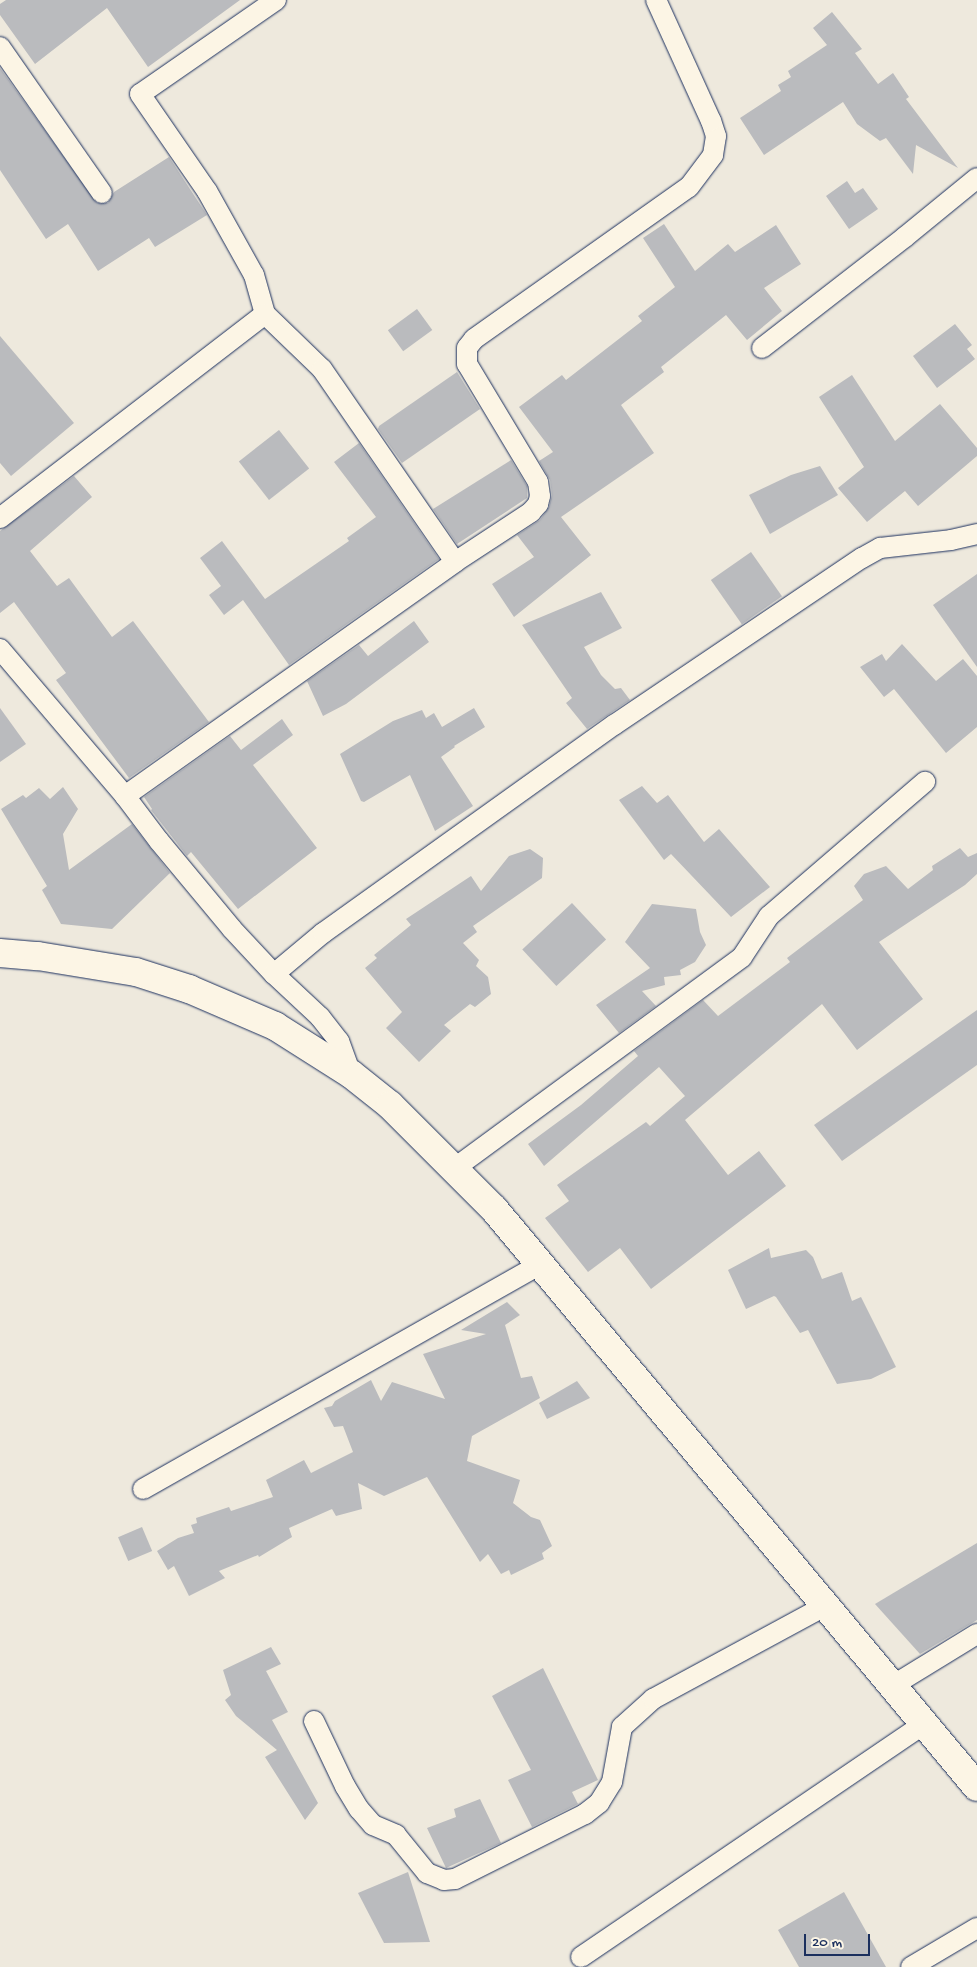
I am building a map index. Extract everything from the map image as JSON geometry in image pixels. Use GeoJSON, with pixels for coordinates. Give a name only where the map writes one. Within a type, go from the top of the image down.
{"type":"FeatureCollection","features":[{"type":"Feature","properties":{"kind":"main road"},"geometry":{"type":"LineString","coordinates":[[0,953],[38,956],[136,972],[189,989],[275,1026],[351,1074],[390,1106],[455,1168],[494,1209],[977,1787]]}},
{"type":"Feature","properties":{"kind":"street"},"geometry":{"type":"LineString","coordinates":[[276,0],[140,94],[191,164],[207,192],[254,275],[265,314],[322,369],[456,562]]}},
{"type":"Feature","properties":{"kind":"street"},"geometry":{"type":"LineString","coordinates":[[126,796],[456,562],[531,512],[538,504],[540,496],[538,482],[467,364],[467,348],[474,339],[690,187],[713,155],[716,136],[711,121],[656,0]]}},
{"type":"Feature","properties":{"kind":"street"},"geometry":{"type":"LineString","coordinates":[[0,47],[102,193]]}},
{"type":"Feature","properties":{"kind":"street"},"geometry":{"type":"LineString","coordinates":[[762,348],[905,237],[977,178]]}},
{"type":"Feature","properties":{"kind":"street"},"geometry":{"type":"LineString","coordinates":[[0,518],[265,314]]}},
{"type":"Feature","properties":{"kind":"street"},"geometry":{"type":"LineString","coordinates":[[274,974],[331,927],[614,725],[862,558],[880,548],[951,540],[977,534]]}},
{"type":"Feature","properties":{"kind":"street"},"geometry":{"type":"LineString","coordinates":[[0,649],[126,796],[159,841],[232,929],[274,974],[320,1017],[339,1041],[351,1074]]}},
{"type":"Feature","properties":{"kind":"street"},"geometry":{"type":"LineString","coordinates":[[455,1168],[742,957],[769,916],[925,782]]}},
{"type":"Feature","properties":{"kind":"street"},"geometry":{"type":"LineString","coordinates":[[142,1489],[540,1264]]}},
{"type":"Feature","properties":{"kind":"street"},"geometry":{"type":"LineString","coordinates":[[314,1722],[345,1786],[373,1825],[396,1835],[427,1873],[444,1880],[455,1879],[585,1814],[599,1803],[612,1782],[622,1727],[653,1699],[825,1606]]}},
{"type":"Feature","properties":{"kind":"street"},"geometry":{"type":"LineString","coordinates":[[892,1686],[977,1634]]}},
{"type":"Feature","properties":{"kind":"street"},"geometry":{"type":"LineString","coordinates":[[581,1957],[924,1724]]}},
{"type":"Feature","properties":{"kind":"street"},"geometry":{"type":"LineString","coordinates":[[911,1967],[977,1928]]}},
{"type":"Feature","properties":{"kind":"building"},"geometry":{"type":"Polygon","coordinates":[[[6,0],[240,0],[148,67],[107,8],[35,64],[0,15],[0,4],[6,0]]]}},
{"type":"Feature","properties":{"kind":"building"},"geometry":{"type":"Polygon","coordinates":[[[832,12],[862,49],[855,53],[878,84],[893,73],[909,97],[906,99],[958,168],[916,145],[913,174],[886,138],[880,141],[857,124],[843,102],[764,155],[740,118],[781,91],[778,85],[791,77],[788,71],[827,45],[813,28],[832,12]]]}},
{"type":"Feature","properties":{"kind":"building"},"geometry":{"type":"Polygon","coordinates":[[[0,68],[97,203],[108,203],[114,192],[169,157],[207,215],[155,247],[149,238],[98,271],[68,224],[46,239],[0,170],[0,68]]]}},
{"type":"Feature","properties":{"kind":"building"},"geometry":{"type":"Polygon","coordinates":[[[847,181],[855,193],[863,188],[878,209],[849,229],[826,196],[847,181]]]}},
{"type":"Feature","properties":{"kind":"building"},"geometry":{"type":"Polygon","coordinates":[[[664,224],[695,271],[728,244],[735,252],[776,225],[801,264],[764,288],[782,311],[747,340],[726,315],[661,367],[664,372],[621,405],[654,453],[561,517],[591,555],[514,617],[492,584],[534,557],[517,535],[540,520],[549,507],[552,495],[550,480],[539,461],[553,452],[519,407],[562,375],[566,380],[642,321],[638,316],[675,287],[643,238],[664,224]]]}},
{"type":"Feature","properties":{"kind":"building"},"geometry":{"type":"Polygon","coordinates":[[[417,309],[432,330],[403,351],[388,330],[417,309]]]}},
{"type":"Feature","properties":{"kind":"building"},"geometry":{"type":"Polygon","coordinates":[[[955,324],[972,345],[967,349],[975,359],[937,388],[913,356],[955,324]]]}},
{"type":"Feature","properties":{"kind":"building"},"geometry":{"type":"Polygon","coordinates":[[[0,336],[74,423],[11,476],[0,463],[0,336]]]}},
{"type":"Feature","properties":{"kind":"building"},"geometry":{"type":"Polygon","coordinates":[[[457,372],[480,409],[402,463],[378,429],[379,426],[457,372]]]}},
{"type":"Feature","properties":{"kind":"building"},"geometry":{"type":"Polygon","coordinates":[[[852,375],[895,441],[940,404],[977,448],[977,456],[918,506],[905,491],[867,522],[838,488],[864,467],[819,397],[852,375]]]}},
{"type":"Feature","properties":{"kind":"building"},"geometry":{"type":"Polygon","coordinates":[[[279,430],[309,469],[269,500],[239,461],[279,430]]]}},
{"type":"Feature","properties":{"kind":"building"},"geometry":{"type":"Polygon","coordinates":[[[359,443],[439,559],[289,665],[243,600],[224,615],[209,595],[221,586],[200,558],[222,541],[265,599],[349,541],[347,538],[376,517],[334,462],[359,443]]]}},
{"type":"Feature","properties":{"kind":"building"},"geometry":{"type":"Polygon","coordinates":[[[511,460],[527,486],[527,498],[457,544],[433,509],[511,460]]]}},
{"type":"Feature","properties":{"kind":"building"},"geometry":{"type":"Polygon","coordinates":[[[820,466],[838,495],[770,534],[749,495],[791,475],[820,466]]]}},
{"type":"Feature","properties":{"kind":"building"},"geometry":{"type":"Polygon","coordinates":[[[74,476],[92,497],[30,551],[57,586],[69,578],[112,637],[133,621],[209,722],[129,778],[56,680],[66,673],[14,602],[0,613],[0,531],[74,476]]]}},
{"type":"Feature","properties":{"kind":"building"},"geometry":{"type":"Polygon","coordinates":[[[751,552],[782,596],[742,624],[711,580],[751,552]]]}},
{"type":"Feature","properties":{"kind":"building"},"geometry":{"type":"Polygon","coordinates":[[[977,574],[977,667],[933,605],[977,574]]]}},
{"type":"Feature","properties":{"kind":"building"},"geometry":{"type":"Polygon","coordinates":[[[601,592],[622,628],[584,647],[601,675],[615,689],[621,688],[630,700],[587,729],[566,703],[572,698],[522,625],[601,592]]]}},
{"type":"Feature","properties":{"kind":"building"},"geometry":{"type":"Polygon","coordinates":[[[414,621],[429,642],[346,704],[323,716],[307,681],[359,645],[368,656],[414,621]]]}},
{"type":"Feature","properties":{"kind":"building"},"geometry":{"type":"Polygon","coordinates":[[[902,644],[936,681],[963,659],[977,676],[977,727],[946,753],[894,689],[884,697],[860,667],[882,654],[886,661],[902,644]]]}},
{"type":"Feature","properties":{"kind":"building"},"geometry":{"type":"Polygon","coordinates":[[[0,708],[26,744],[0,762],[0,708]]]}},
{"type":"Feature","properties":{"kind":"building"},"geometry":{"type":"Polygon","coordinates":[[[474,708],[485,727],[454,746],[441,757],[473,806],[435,831],[410,775],[364,802],[361,801],[340,754],[393,721],[422,710],[426,718],[434,713],[442,727],[474,708]]]}},
{"type":"Feature","properties":{"kind":"building"},"geometry":{"type":"Polygon","coordinates":[[[282,719],[293,735],[253,765],[317,848],[238,909],[191,852],[187,856],[151,810],[144,797],[230,736],[241,750],[282,719]]]}},
{"type":"Feature","properties":{"kind":"building"},"geometry":{"type":"Polygon","coordinates":[[[642,786],[657,803],[668,795],[704,842],[719,829],[770,887],[731,917],[671,854],[664,860],[619,800],[642,786]]]}},
{"type":"Feature","properties":{"kind":"building"},"geometry":{"type":"Polygon","coordinates":[[[63,787],[78,809],[63,834],[69,870],[132,824],[170,873],[112,929],[61,924],[42,890],[47,886],[1,809],[23,795],[26,798],[39,788],[50,799],[63,787]]]}},
{"type":"Feature","properties":{"kind":"building"},"geometry":{"type":"Polygon","coordinates":[[[960,848],[968,857],[977,853],[977,874],[965,885],[879,942],[923,999],[857,1050],[822,1004],[685,1120],[728,1175],[759,1151],[786,1186],[651,1289],[620,1248],[588,1272],[545,1218],[569,1201],[557,1185],[646,1122],[650,1126],[685,1096],[659,1067],[544,1166],[528,1144],[581,1105],[638,1056],[634,1051],[703,1000],[718,1016],[790,962],[787,958],[863,900],[854,886],[864,874],[886,866],[908,889],[933,870],[932,866],[960,848]]]}},
{"type":"Feature","properties":{"kind":"building"},"geometry":{"type":"Polygon","coordinates":[[[530,849],[543,858],[542,878],[473,926],[477,932],[463,943],[479,960],[476,966],[488,977],[491,994],[475,1007],[470,1004],[444,1025],[451,1031],[419,1062],[386,1028],[402,1012],[365,968],[377,958],[374,955],[411,925],[406,919],[471,876],[481,891],[509,856],[530,849]]]}},
{"type":"Feature","properties":{"kind":"building"},"geometry":{"type":"Polygon","coordinates":[[[572,903],[606,940],[556,986],[522,949],[572,903]]]}},
{"type":"Feature","properties":{"kind":"building"},"geometry":{"type":"Polygon","coordinates":[[[652,904],[696,909],[700,932],[706,945],[695,962],[680,970],[681,975],[664,977],[665,985],[642,991],[656,1006],[619,1033],[596,1005],[650,968],[625,942],[652,904]]]}},
{"type":"Feature","properties":{"kind":"building"},"geometry":{"type":"Polygon","coordinates":[[[977,1010],[977,1065],[842,1161],[814,1125],[977,1010]]]}},
{"type":"Feature","properties":{"kind":"building"},"geometry":{"type":"Polygon","coordinates":[[[769,1248],[771,1258],[806,1250],[813,1257],[822,1279],[842,1272],[852,1301],[861,1297],[896,1367],[871,1379],[837,1384],[808,1330],[800,1333],[776,1297],[774,1296],[746,1309],[728,1270],[769,1248]]]}},
{"type":"Feature","properties":{"kind":"building"},"geometry":{"type":"Polygon","coordinates":[[[507,1302],[520,1315],[505,1325],[521,1378],[532,1376],[540,1398],[472,1436],[467,1461],[520,1480],[513,1503],[531,1517],[540,1520],[552,1546],[542,1553],[544,1559],[511,1575],[509,1570],[501,1574],[488,1554],[480,1562],[427,1477],[384,1496],[358,1483],[362,1509],[336,1516],[332,1509],[289,1528],[292,1537],[259,1557],[258,1555],[219,1571],[225,1578],[189,1596],[174,1566],[168,1570],[157,1551],[178,1538],[194,1533],[191,1525],[197,1523],[196,1518],[229,1507],[231,1511],[273,1497],[266,1480],[304,1460],[311,1473],[353,1452],[343,1426],[334,1427],[324,1408],[332,1406],[335,1401],[371,1380],[381,1401],[392,1382],[445,1399],[423,1354],[486,1334],[461,1330],[507,1302]]]}},
{"type":"Feature","properties":{"kind":"building"},"geometry":{"type":"Polygon","coordinates":[[[577,1381],[590,1398],[547,1419],[539,1403],[577,1381]]]}},
{"type":"Feature","properties":{"kind":"building"},"geometry":{"type":"Polygon","coordinates":[[[142,1527],[152,1551],[128,1561],[118,1537],[142,1527]]]}},
{"type":"Feature","properties":{"kind":"building"},"geometry":{"type":"Polygon","coordinates":[[[977,1543],[977,1620],[920,1654],[875,1604],[977,1543]]]}},
{"type":"Feature","properties":{"kind":"building"},"geometry":{"type":"Polygon","coordinates":[[[271,1647],[281,1664],[266,1671],[288,1712],[272,1720],[318,1803],[305,1820],[265,1757],[277,1750],[236,1716],[225,1700],[231,1695],[223,1670],[271,1647]]]}},
{"type":"Feature","properties":{"kind":"building"},"geometry":{"type":"Polygon","coordinates":[[[543,1668],[598,1780],[572,1792],[578,1804],[532,1827],[508,1780],[531,1770],[492,1696],[543,1668]]]}},
{"type":"Feature","properties":{"kind":"building"},"geometry":{"type":"Polygon","coordinates":[[[480,1799],[501,1843],[446,1868],[427,1828],[456,1817],[454,1809],[480,1799]]]}},
{"type":"Feature","properties":{"kind":"building"},"geometry":{"type":"Polygon","coordinates":[[[408,1872],[430,1942],[384,1943],[358,1893],[408,1872]]]}},
{"type":"Feature","properties":{"kind":"building"},"geometry":{"type":"Polygon","coordinates":[[[844,1892],[886,1967],[799,1967],[778,1930],[844,1892]]]}}]}
